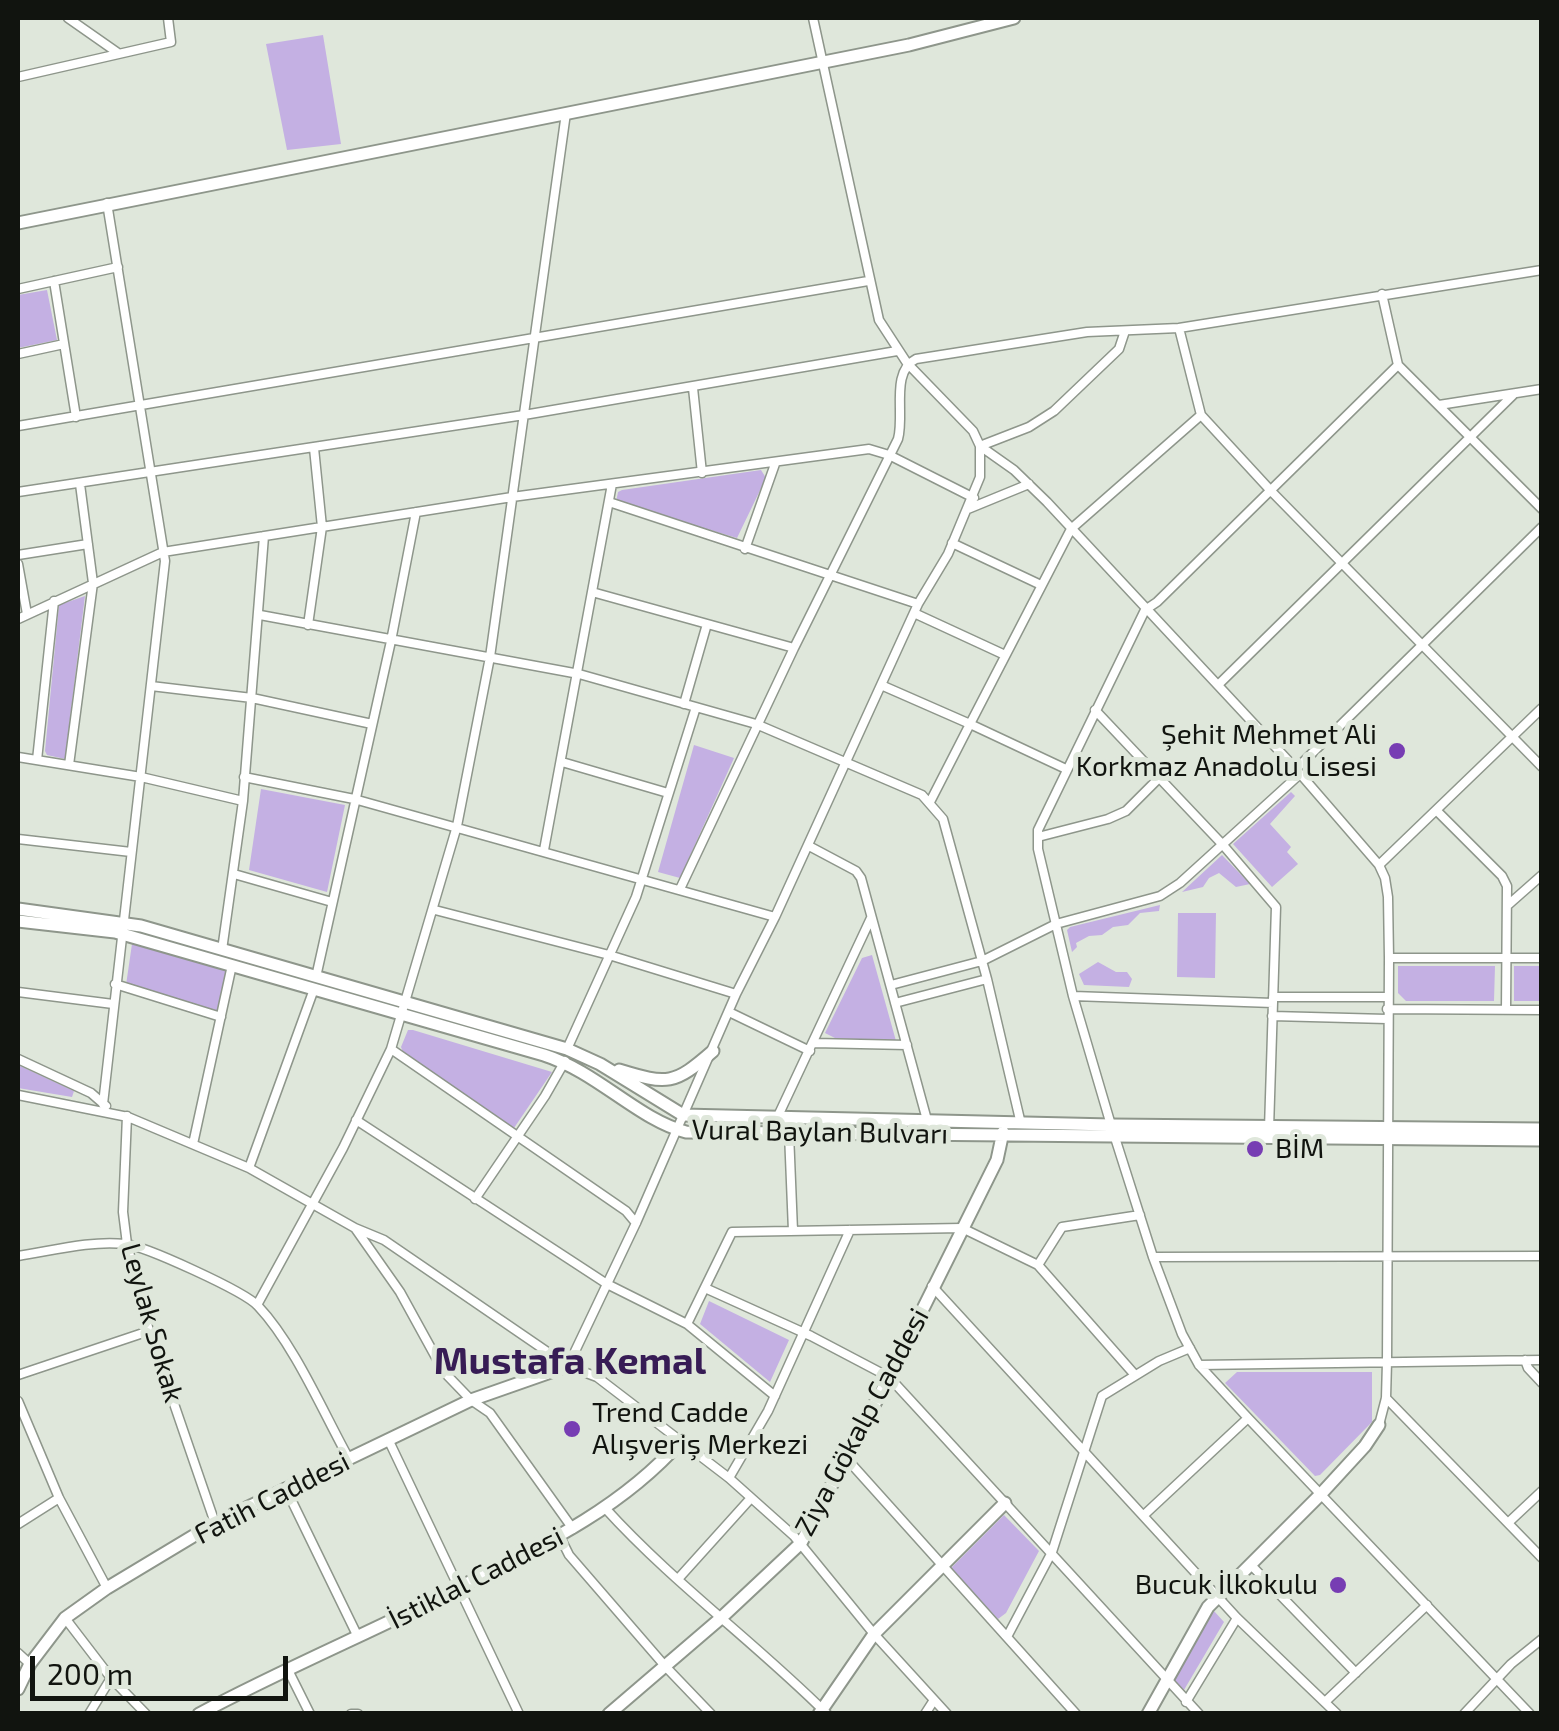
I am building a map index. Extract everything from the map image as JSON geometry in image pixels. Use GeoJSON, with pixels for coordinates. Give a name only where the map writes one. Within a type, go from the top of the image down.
{"type":"FeatureCollection","features":[{"type":"Feature","properties":{"kind":"street"},"geometry":{"type":"LineString","coordinates":[[68,18],[118,53]]}},
{"type":"Feature","properties":{"kind":"street"},"geometry":{"type":"LineString","coordinates":[[18,78],[170,42],[168,18]]}},
{"type":"Feature","properties":{"kind":"street"},"geometry":{"type":"LineString","coordinates":[[568,1366],[636,1223],[736,994],[809,846],[844,762],[918,604],[974,498],[981,465],[980,446],[973,431],[907,364],[878,320],[813,18]]}},
{"type":"Feature","properties":{"kind":"street"},"geometry":{"type":"LineString","coordinates":[[18,223],[909,45],[1014,18]]}},
{"type":"Feature","properties":{"kind":"street"},"geometry":{"type":"LineString","coordinates":[[258,1305],[392,1048],[457,826],[490,657],[566,113]]}},
{"type":"Feature","properties":{"kind":"street"},"geometry":{"type":"LineString","coordinates":[[103,1104],[163,552],[107,203]]}},
{"type":"Feature","properties":{"kind":"street"},"geometry":{"type":"LineString","coordinates":[[18,289],[118,267]]}},
{"type":"Feature","properties":{"kind":"street"},"geometry":{"type":"LineString","coordinates":[[680,888],[900,431],[901,381],[907,364],[929,354],[1088,332],[1179,328],[1542,270]]}},
{"type":"Feature","properties":{"kind":"street"},"geometry":{"type":"LineString","coordinates":[[18,426],[868,280]]}},
{"type":"Feature","properties":{"kind":"street"},"geometry":{"type":"LineString","coordinates":[[54,281],[76,417]]}},
{"type":"Feature","properties":{"kind":"street"},"geometry":{"type":"LineString","coordinates":[[1382,294],[1398,365],[1542,509]]}},
{"type":"Feature","properties":{"kind":"street"},"geometry":{"type":"LineString","coordinates":[[1179,328],[1201,415],[1542,767]]}},
{"type":"Feature","properties":{"kind":"street"},"geometry":{"type":"LineString","coordinates":[[980,446],[1029,427],[1054,411],[1119,349],[1125,330]]}},
{"type":"Feature","properties":{"kind":"street"},"geometry":{"type":"LineString","coordinates":[[18,354],[64,344]]}},
{"type":"Feature","properties":{"kind":"street"},"geometry":{"type":"LineString","coordinates":[[18,492],[693,388],[897,351]]}},
{"type":"Feature","properties":{"kind":"street"},"geometry":{"type":"LineString","coordinates":[[1398,365],[1272,492],[1145,610],[1066,769],[1038,836],[1074,996],[1113,1131],[1152,1257],[1190,1348],[1200,1365],[1248,1418],[1530,1714]]}},
{"type":"Feature","properties":{"kind":"street"},"geometry":{"type":"LineString","coordinates":[[693,388],[702,473]]}},
{"type":"Feature","properties":{"kind":"street"},"geometry":{"type":"LineString","coordinates":[[1438,405],[1542,389]]}},
{"type":"Feature","properties":{"kind":"street"},"geometry":{"type":"LineString","coordinates":[[1218,685],[1514,394]]}},
{"type":"Feature","properties":{"kind":"street"},"geometry":{"type":"LineString","coordinates":[[930,802],[1071,529],[1201,415]]}},
{"type":"Feature","properties":{"kind":"street"},"geometry":{"type":"LineString","coordinates":[[980,446],[1029,484],[1218,685],[1379,865],[1386,878],[1386,1398],[1378,1426],[1365,1446],[1208,1606],[1148,1714]]}},
{"type":"Feature","properties":{"kind":"street"},"geometry":{"type":"LineString","coordinates":[[308,625],[322,527],[314,448]]}},
{"type":"Feature","properties":{"kind":"street"},"geometry":{"type":"LineString","coordinates":[[18,564],[22,616],[163,552],[416,512],[869,449],[974,498]]}},
{"type":"Feature","properties":{"kind":"street"},"geometry":{"type":"LineString","coordinates":[[744,549],[775,464]]}},
{"type":"Feature","properties":{"kind":"street"},"geometry":{"type":"LineString","coordinates":[[69,765],[92,583],[80,484]]}},
{"type":"Feature","properties":{"kind":"street"},"geometry":{"type":"LineString","coordinates":[[544,850],[612,484]]}},
{"type":"Feature","properties":{"kind":"street"},"geometry":{"type":"LineString","coordinates":[[968,509],[1029,484]]}},
{"type":"Feature","properties":{"kind":"street"},"geometry":{"type":"LineString","coordinates":[[609,502],[918,604]]}},
{"type":"Feature","properties":{"kind":"street"},"geometry":{"type":"LineString","coordinates":[[249,1168],[316,983],[416,512]]}},
{"type":"Feature","properties":{"kind":"street"},"geometry":{"type":"LineString","coordinates":[[891,985],[982,960],[1056,924],[1160,896],[1224,845],[1542,527]]}},
{"type":"Feature","properties":{"kind":"street"},"geometry":{"type":"LineString","coordinates":[[222,950],[243,801],[264,536]]}},
{"type":"Feature","properties":{"kind":"street"},"geometry":{"type":"LineString","coordinates":[[952,543],[1041,585]]}},
{"type":"Feature","properties":{"kind":"street"},"geometry":{"type":"LineString","coordinates":[[18,555],[88,544]]}},
{"type":"Feature","properties":{"kind":"street"},"geometry":{"type":"LineString","coordinates":[[592,592],[794,648]]}},
{"type":"Feature","properties":{"kind":"street"},"geometry":{"type":"LineString","coordinates":[[37,760],[54,601]]}},
{"type":"Feature","properties":{"kind":"street"},"geometry":{"type":"LineString","coordinates":[[914,613],[1004,655]]}},
{"type":"Feature","properties":{"kind":"street"},"geometry":{"type":"LineString","coordinates":[[260,615],[579,674],[756,724],[922,795],[943,819],[987,979],[1022,1129]]}},
{"type":"Feature","properties":{"kind":"street"},"geometry":{"type":"LineString","coordinates":[[684,704],[707,624]]}},
{"type":"Feature","properties":{"kind":"street"},"geometry":{"type":"LineString","coordinates":[[882,685],[1066,769]]}},
{"type":"Feature","properties":{"kind":"street"},"geometry":{"type":"LineString","coordinates":[[151,686],[252,698],[372,724]]}},
{"type":"Feature","properties":{"kind":"street"},"geometry":{"type":"LineString","coordinates":[[475,1199],[566,1055],[642,878],[696,707]]}},
{"type":"Feature","properties":{"kind":"street"},"geometry":{"type":"LineString","coordinates":[[1379,865],[1542,708]]}},
{"type":"Feature","properties":{"kind":"street"},"geometry":{"type":"LineString","coordinates":[[1095,710],[1224,845],[1276,907],[1269,1132]]}},
{"type":"Feature","properties":{"kind":"street"},"geometry":{"type":"LineString","coordinates":[[18,757],[140,777],[243,801]]}},
{"type":"Feature","properties":{"kind":"street"},"geometry":{"type":"LineString","coordinates":[[562,762],[668,793]]}},
{"type":"Feature","properties":{"kind":"street"},"geometry":{"type":"LineString","coordinates":[[244,777],[354,799],[457,826],[776,917]]}},
{"type":"Feature","properties":{"kind":"street"},"geometry":{"type":"LineString","coordinates":[[1038,836],[1126,811],[1158,779]]}},
{"type":"Feature","properties":{"kind":"street"},"geometry":{"type":"LineString","coordinates":[[1437,811],[1502,876],[1508,905],[1506,1010]]}},
{"type":"Feature","properties":{"kind":"street"},"geometry":{"type":"LineString","coordinates":[[18,839],[131,852]]}},
{"type":"Feature","properties":{"kind":"street"},"geometry":{"type":"LineString","coordinates":[[809,846],[856,871],[866,894],[929,1128]]}},
{"type":"Feature","properties":{"kind":"street"},"geometry":{"type":"LineString","coordinates":[[234,874],[332,902]]}},
{"type":"Feature","properties":{"kind":"street"},"geometry":{"type":"LineString","coordinates":[[1508,905],[1542,875]]}},
{"type":"Feature","properties":{"kind":"street","name":"Vural Baylan Bulvarı"},"geometry":{"type":"LineString","coordinates":[[18,909],[222,950],[316,983],[600,1064],[684,1115],[929,1128]]}},
{"type":"Feature","properties":{"kind":"street"},"geometry":{"type":"LineString","coordinates":[[434,910],[608,955],[736,994]]}},
{"type":"Feature","properties":{"kind":"street"},"geometry":{"type":"LineString","coordinates":[[770,1133],[871,918]]}},
{"type":"Feature","properties":{"kind":"street","name":"Vural Baylan Bulvarı"},"geometry":{"type":"LineString","coordinates":[[18,921],[121,927],[232,965],[316,983]]}},
{"type":"Feature","properties":{"kind":"street"},"geometry":{"type":"LineString","coordinates":[[1389,958],[1542,958]]}},
{"type":"Feature","properties":{"kind":"street"},"geometry":{"type":"LineString","coordinates":[[193,1144],[232,965]]}},
{"type":"Feature","properties":{"kind":"street"},"geometry":{"type":"LineString","coordinates":[[896,1003],[987,979]]}},
{"type":"Feature","properties":{"kind":"street"},"geometry":{"type":"LineString","coordinates":[[115,984],[221,1017]]}},
{"type":"Feature","properties":{"kind":"street"},"geometry":{"type":"LineString","coordinates":[[18,992],[114,1004]]}},
{"type":"Feature","properties":{"kind":"street"},"geometry":{"type":"LineString","coordinates":[[1074,996],[1273,1000],[1387,997]]}},
{"type":"Feature","properties":{"kind":"street"},"geometry":{"type":"LineString","coordinates":[[1272,1016],[1542,1010]]}},
{"type":"Feature","properties":{"kind":"street"},"geometry":{"type":"LineString","coordinates":[[728,1012],[812,1048],[907,1046]]}},
{"type":"Feature","properties":{"kind":"street"},"geometry":{"type":"LineString","coordinates":[[392,1048],[626,1210],[636,1223]]}},
{"type":"Feature","properties":{"kind":"street"},"geometry":{"type":"LineString","coordinates":[[600,1064],[652,1080],[666,1080],[680,1078],[713,1051]]}},
{"type":"Feature","properties":{"kind":"street","name":"Vural Baylan Bulvarı"},"geometry":{"type":"LineString","coordinates":[[566,1055],[676,1129],[770,1133],[929,1128],[1269,1132],[1542,1140]]}},
{"type":"Feature","properties":{"kind":"street"},"geometry":{"type":"LineString","coordinates":[[18,1060],[91,1093],[103,1104],[128,1116],[249,1168],[355,1228],[384,1240],[568,1366],[597,1377],[729,1478],[800,1543],[874,1634],[947,1714]]}},
{"type":"Feature","properties":{"kind":"street"},"geometry":{"type":"LineString","coordinates":[[18,1096],[128,1116]]}},
{"type":"Feature","properties":{"kind":"street","name":"Leylak Sokak"},"geometry":{"type":"LineString","coordinates":[[128,1116],[123,1212],[127,1244],[149,1330],[216,1523]]}},
{"type":"Feature","properties":{"kind":"street"},"geometry":{"type":"LineString","coordinates":[[356,1120],[608,1284],[687,1324],[775,1396]]}},
{"type":"Feature","properties":{"kind":"street","name":"Ziya Gökalp Caddesi"},"geometry":{"type":"LineString","coordinates":[[609,1714],[721,1618],[800,1543],[889,1377],[997,1160],[1003,1129]]}},
{"type":"Feature","properties":{"kind":"street","name":"Vural Baylan Bulvarı"},"geometry":{"type":"LineString","coordinates":[[1387,1134],[1542,1129]]}},
{"type":"Feature","properties":{"kind":"street"},"geometry":{"type":"LineString","coordinates":[[789,1133],[793,1231]]}},
{"type":"Feature","properties":{"kind":"street"},"geometry":{"type":"LineString","coordinates":[[1038,1265],[1062,1227],[1140,1216]]}},
{"type":"Feature","properties":{"kind":"street"},"geometry":{"type":"LineString","coordinates":[[355,1228],[400,1292],[444,1372],[490,1413],[573,1528]]}},
{"type":"Feature","properties":{"kind":"street"},"geometry":{"type":"LineString","coordinates":[[687,1324],[732,1232],[962,1228],[1038,1265],[1135,1374]]}},
{"type":"Feature","properties":{"kind":"street"},"geometry":{"type":"LineString","coordinates":[[729,1478],[775,1396],[850,1230]]}},
{"type":"Feature","properties":{"kind":"street"},"geometry":{"type":"LineString","coordinates":[[18,1256],[127,1244],[223,1283],[258,1305],[293,1356],[348,1459]]}},
{"type":"Feature","properties":{"kind":"street"},"geometry":{"type":"LineString","coordinates":[[1152,1257],[1542,1256]]}},
{"type":"Feature","properties":{"kind":"street"},"geometry":{"type":"LineString","coordinates":[[932,1286],[1237,1618],[1337,1714]]}},
{"type":"Feature","properties":{"kind":"street"},"geometry":{"type":"LineString","coordinates":[[704,1288],[889,1377],[1199,1714]]}},
{"type":"Feature","properties":{"kind":"street"},"geometry":{"type":"LineString","coordinates":[[18,1375],[149,1330]]}},
{"type":"Feature","properties":{"kind":"street"},"geometry":{"type":"LineString","coordinates":[[1008,1635],[1052,1552],[1086,1453],[1096,1405],[1102,1396],[1135,1374],[1190,1348]]}},
{"type":"Feature","properties":{"kind":"street"},"geometry":{"type":"LineString","coordinates":[[1525,1360],[1542,1383]]}},
{"type":"Feature","properties":{"kind":"street"},"geometry":{"type":"LineString","coordinates":[[1200,1365],[1542,1360]]}},
{"type":"Feature","properties":{"kind":"street","name":"Fatih Caddesi"},"geometry":{"type":"LineString","coordinates":[[18,1689],[30,1664],[65,1618],[107,1588],[216,1523],[471,1400],[568,1366]]}},
{"type":"Feature","properties":{"kind":"street"},"geometry":{"type":"LineString","coordinates":[[1386,1398],[1542,1558]]}},
{"type":"Feature","properties":{"kind":"street"},"geometry":{"type":"LineString","coordinates":[[18,1402],[59,1498],[107,1588]]}},
{"type":"Feature","properties":{"kind":"street"},"geometry":{"type":"LineString","coordinates":[[1144,1514],[1248,1418]]}},
{"type":"Feature","properties":{"kind":"street"},"geometry":{"type":"LineString","coordinates":[[388,1439],[519,1714]]}},
{"type":"Feature","properties":{"kind":"street","name":"İstiklal Caddesi"},"geometry":{"type":"LineString","coordinates":[[200,1714],[560,1537],[605,1508],[681,1440]]}},
{"type":"Feature","properties":{"kind":"street"},"geometry":{"type":"LineString","coordinates":[[846,1458],[1076,1714]]}},
{"type":"Feature","properties":{"kind":"street"},"geometry":{"type":"LineString","coordinates":[[285,1487],[358,1637]]}},
{"type":"Feature","properties":{"kind":"street"},"geometry":{"type":"LineString","coordinates":[[1508,1522],[1542,1491]]}},
{"type":"Feature","properties":{"kind":"street"},"geometry":{"type":"LineString","coordinates":[[18,1524],[59,1498]]}},
{"type":"Feature","properties":{"kind":"street"},"geometry":{"type":"LineString","coordinates":[[678,1579],[751,1498]]}},
{"type":"Feature","properties":{"kind":"street"},"geometry":{"type":"LineString","coordinates":[[605,1508],[823,1712],[874,1634],[1005,1503]]}},
{"type":"Feature","properties":{"kind":"street"},"geometry":{"type":"LineString","coordinates":[[560,1537],[570,1555],[664,1666],[711,1714]]}},
{"type":"Feature","properties":{"kind":"street"},"geometry":{"type":"LineString","coordinates":[[1250,1564],[1356,1673]]}},
{"type":"Feature","properties":{"kind":"street"},"geometry":{"type":"LineString","coordinates":[[1325,1702],[1426,1605]]}},
{"type":"Feature","properties":{"kind":"street"},"geometry":{"type":"LineString","coordinates":[[65,1618],[110,1678],[146,1714]]}},
{"type":"Feature","properties":{"kind":"street"},"geometry":{"type":"LineString","coordinates":[[1186,1702],[1237,1618]]}},
{"type":"Feature","properties":{"kind":"street"},"geometry":{"type":"LineString","coordinates":[[1464,1714],[1497,1678],[1542,1639]]}},
{"type":"Feature","properties":{"kind":"street"},"geometry":{"type":"LineString","coordinates":[[18,1653],[30,1664]]}},
{"type":"Feature","properties":{"kind":"street"},"geometry":{"type":"LineString","coordinates":[[287,1668],[310,1714]]}},
{"type":"Feature","properties":{"kind":"street"},"geometry":{"type":"LineString","coordinates":[[90,1714],[110,1678]]}},
{"type":"Feature","properties":{"kind":"street"},"geometry":{"type":"LineString","coordinates":[[924,1714],[934,1700]]}},
{"type":"Feature","properties":{"kind":"shaded area"},"geometry":{"type":"Polygon","coordinates":[[[323,35],[341,144],[287,150],[266,44],[323,35]]]}},
{"type":"Feature","properties":{"kind":"shaded area"},"geometry":{"type":"Polygon","coordinates":[[[47,290],[57,340],[18,348],[18,295],[47,290]]]}},
{"type":"Feature","properties":{"kind":"shaded area"},"geometry":{"type":"Polygon","coordinates":[[[761,470],[766,478],[737,538],[616,502],[622,490],[761,470]]]}},
{"type":"Feature","properties":{"kind":"shaded area"},"geometry":{"type":"Polygon","coordinates":[[[85,596],[65,759],[45,751],[59,605],[85,596]]]}},
{"type":"Feature","properties":{"kind":"shaded area"},"geometry":{"type":"Polygon","coordinates":[[[694,745],[734,758],[680,878],[658,872],[694,745]]]}},
{"type":"Feature","properties":{"kind":"shaded area"},"geometry":{"type":"Polygon","coordinates":[[[261,789],[345,805],[327,892],[249,870],[261,789]]]}},
{"type":"Feature","properties":{"kind":"shaded area"},"geometry":{"type":"Polygon","coordinates":[[[1291,792],[1295,796],[1270,824],[1291,847],[1287,852],[1298,864],[1272,887],[1233,844],[1291,792]]]}},
{"type":"Feature","properties":{"kind":"shaded area"},"geometry":{"type":"Polygon","coordinates":[[[1222,855],[1250,884],[1236,887],[1219,873],[1203,887],[1182,892],[1222,855]]]}},
{"type":"Feature","properties":{"kind":"shaded area"},"geometry":{"type":"Polygon","coordinates":[[[1160,905],[1159,911],[1140,913],[1128,925],[1089,936],[1076,943],[1072,952],[1067,930],[1070,927],[1160,905]]]}},
{"type":"Feature","properties":{"kind":"shaded area"},"geometry":{"type":"Polygon","coordinates":[[[1178,913],[1216,913],[1215,978],[1177,977],[1178,913]]]}},
{"type":"Feature","properties":{"kind":"shaded area"},"geometry":{"type":"Polygon","coordinates":[[[132,944],[227,971],[218,1011],[126,985],[132,944]]]}},
{"type":"Feature","properties":{"kind":"shaded area"},"geometry":{"type":"Polygon","coordinates":[[[872,955],[896,1041],[837,1039],[825,1033],[862,958],[872,955]]]}},
{"type":"Feature","properties":{"kind":"shaded area"},"geometry":{"type":"Polygon","coordinates":[[[1098,962],[1116,972],[1127,972],[1132,979],[1129,987],[1084,985],[1079,974],[1098,962]]]}},
{"type":"Feature","properties":{"kind":"shaded area"},"geometry":{"type":"Polygon","coordinates":[[[1398,966],[1495,966],[1494,1001],[1406,1001],[1398,993],[1398,966]]]}},
{"type":"Feature","properties":{"kind":"shaded area"},"geometry":{"type":"Polygon","coordinates":[[[1514,966],[1541,966],[1541,1001],[1514,1001],[1514,966]]]}},
{"type":"Feature","properties":{"kind":"shaded area"},"geometry":{"type":"Polygon","coordinates":[[[408,1030],[552,1072],[514,1128],[403,1052],[401,1047],[408,1030]]]}},
{"type":"Feature","properties":{"kind":"shaded area"},"geometry":{"type":"Polygon","coordinates":[[[18,1065],[74,1091],[72,1097],[18,1088],[18,1065]]]}},
{"type":"Feature","properties":{"kind":"shaded area"},"geometry":{"type":"Polygon","coordinates":[[[709,1301],[789,1340],[770,1382],[700,1324],[709,1301]]]}},
{"type":"Feature","properties":{"kind":"shaded area"},"geometry":{"type":"Polygon","coordinates":[[[1237,1372],[1372,1372],[1372,1422],[1315,1476],[1225,1383],[1237,1372]]]}},
{"type":"Feature","properties":{"kind":"shaded area"},"geometry":{"type":"Polygon","coordinates":[[[1004,1515],[1039,1551],[1006,1613],[998,1619],[951,1568],[1004,1515]]]}},
{"type":"Feature","properties":{"kind":"shaded area"},"geometry":{"type":"Polygon","coordinates":[[[1214,1611],[1224,1622],[1184,1690],[1174,1681],[1214,1611]]]}},
{"type":"Feature","properties":{"kind":"place","name":"Şehit Mehmet Ali Korkmaz Anadolu Lisesi"},"geometry":{"type":"Point","coordinates":[1397,751]}},
{"type":"Feature","properties":{"kind":"place","name":"BİM"},"geometry":{"type":"Point","coordinates":[1255,1149]}},
{"type":"Feature","properties":{"kind":"place","name":"Trend Cadde Alışveriş Merkezi"},"geometry":{"type":"Point","coordinates":[572,1429]}},
{"type":"Feature","properties":{"kind":"place","name":"Bucuk İlkokulu"},"geometry":{"type":"Point","coordinates":[1338,1585]}},
{"type":"Feature","properties":{"kind":"district","name":"Mustafa Kemal"},"geometry":{"type":"Point","coordinates":[570,1361]}}]}
